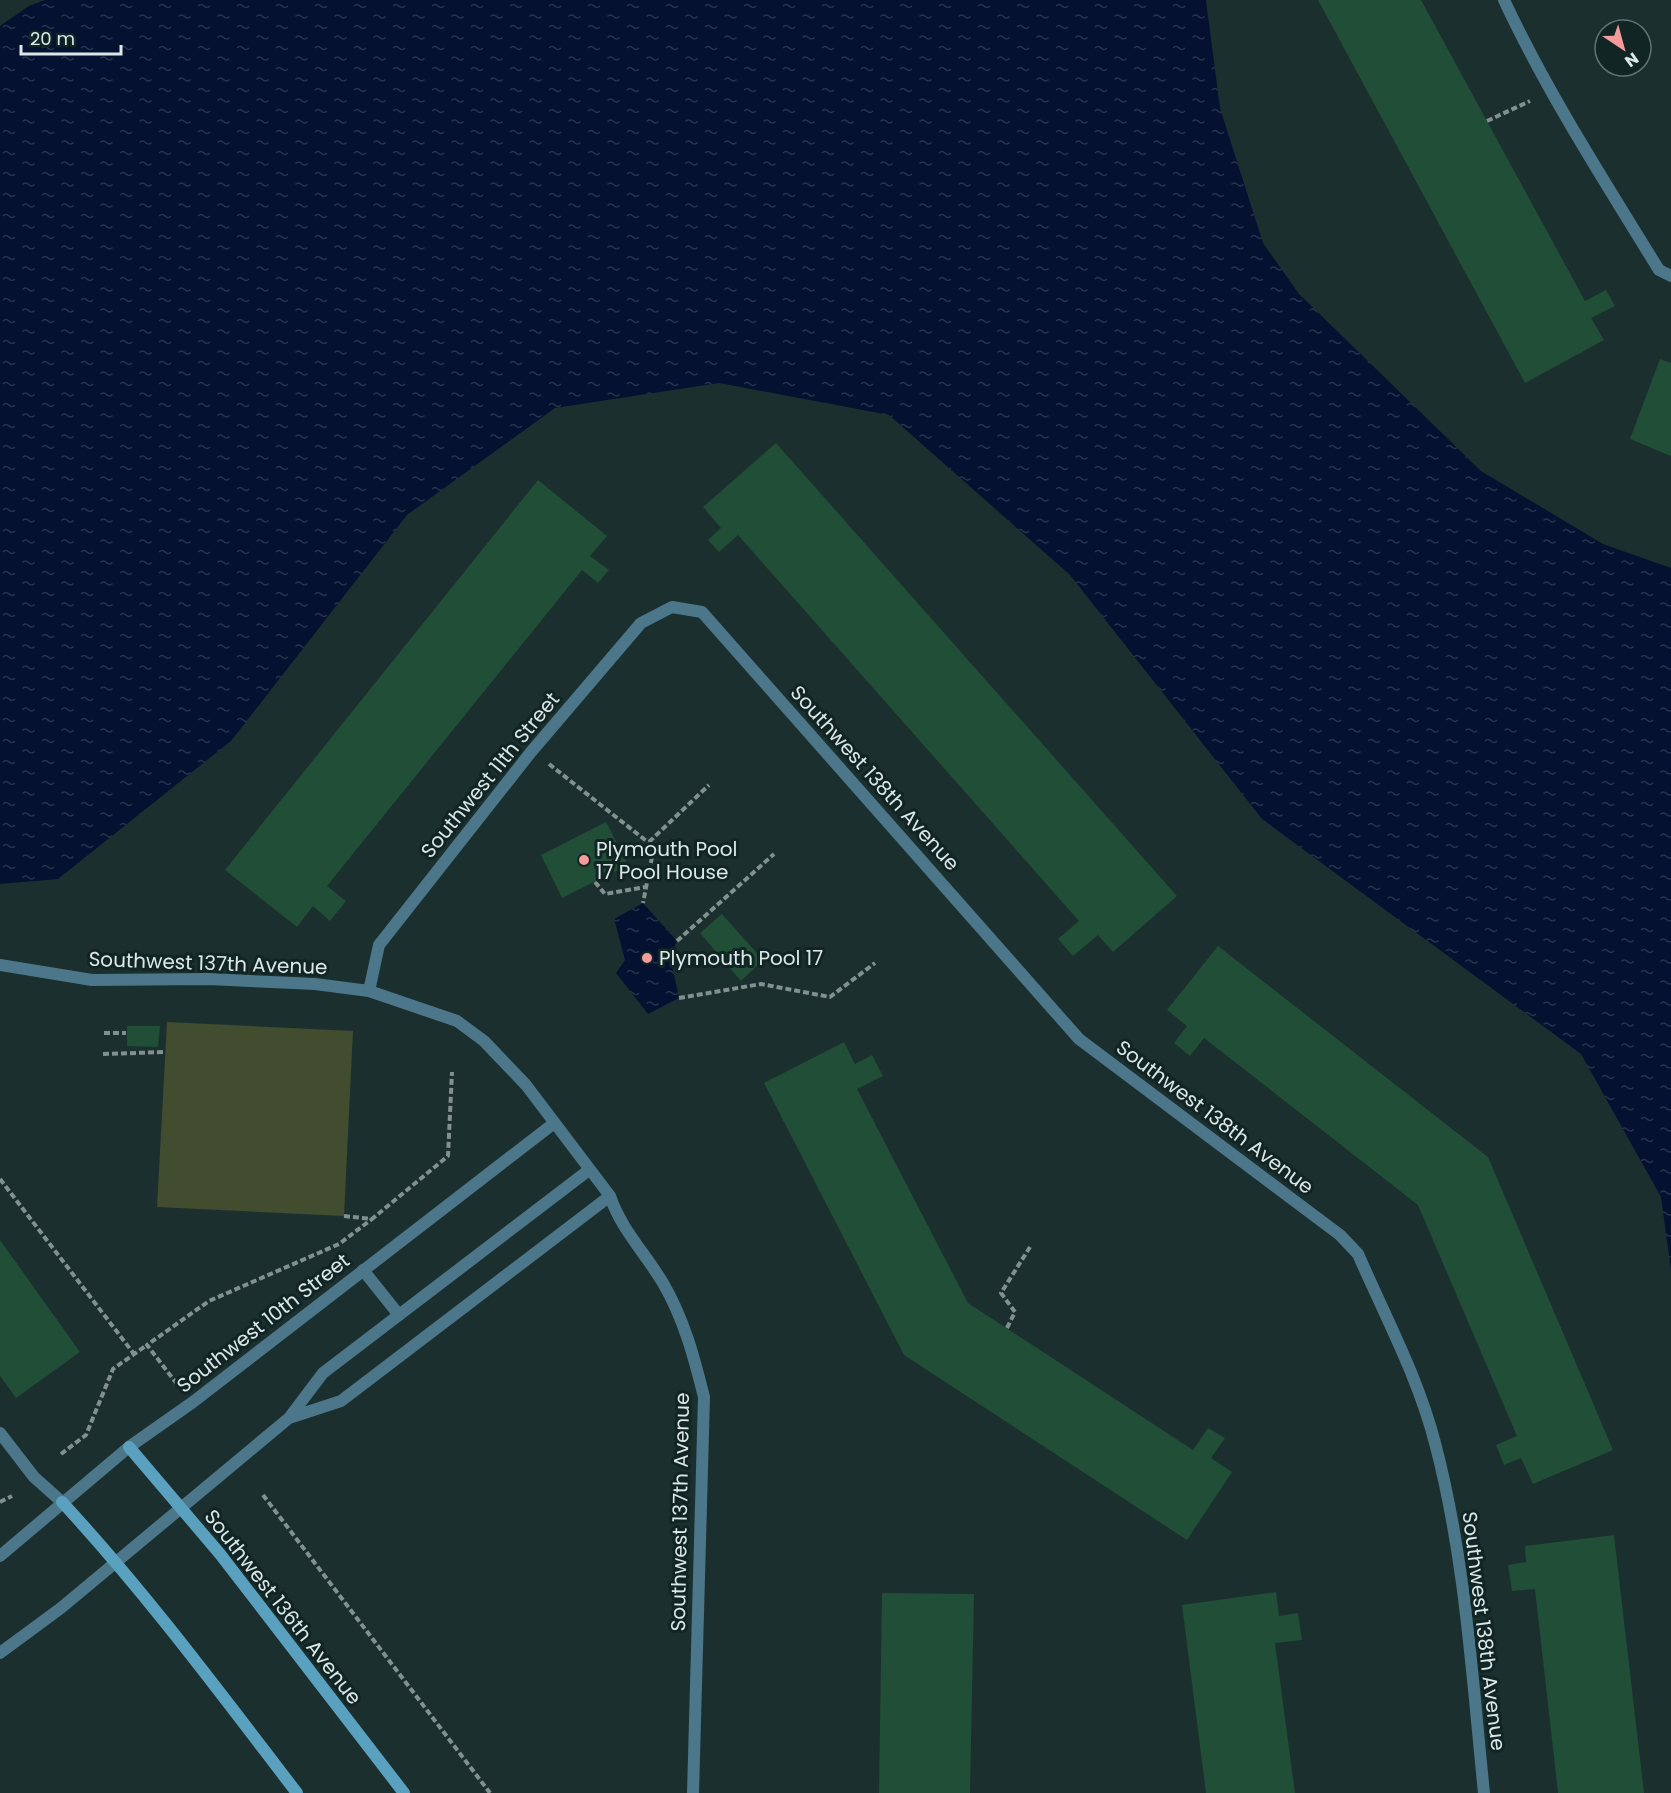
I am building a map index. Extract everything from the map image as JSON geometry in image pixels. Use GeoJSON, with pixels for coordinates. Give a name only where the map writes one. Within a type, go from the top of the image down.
{"type":"FeatureCollection","features":[{"type":"Feature","properties":{"kind":"street"},"geometry":{"type":"LineString","coordinates":[[1504,0],[1532,60],[1659,270],[1671,276]]}},
{"type":"Feature","properties":{"kind":"street","name":"Southwest 11th Street"},"geometry":{"type":"LineString","coordinates":[[369,990],[380,945],[531,752],[641,623],[672,607]]}},
{"type":"Feature","properties":{"kind":"street","name":"Southwest 138th Avenue"},"geometry":{"type":"LineString","coordinates":[[672,607],[702,612],[1079,1039],[1340,1235],[1358,1254],[1422,1399],[1436,1443],[1459,1561],[1484,1793]]}},
{"type":"Feature","properties":{"kind":"street","name":"Southwest 137th Avenue"},"geometry":{"type":"LineString","coordinates":[[0,965],[92,980],[208,979],[315,984],[369,990],[468,1027],[526,1085],[553,1124],[610,1196],[616,1216],[663,1283],[691,1341],[704,1397],[693,1793]]}},
{"type":"Feature","properties":{"kind":"street","name":"Southwest 10th Street"},"geometry":{"type":"LineString","coordinates":[[0,1556],[129,1447],[193,1402],[553,1124]]}},
{"type":"Feature","properties":{"kind":"street"},"geometry":{"type":"LineString","coordinates":[[0,1653],[61,1608],[289,1418],[323,1373],[589,1170]]}},
{"type":"Feature","properties":{"kind":"street"},"geometry":{"type":"LineString","coordinates":[[289,1418],[342,1401],[610,1196]]}},
{"type":"Feature","properties":{"kind":"street"},"geometry":{"type":"LineString","coordinates":[[363,1270],[399,1315]]}},
{"type":"Feature","properties":{"kind":"street"},"geometry":{"type":"LineString","coordinates":[[0,1433],[34,1477],[62,1502],[117,1562],[297,1793]]}},
{"type":"Feature","properties":{"kind":"street","name":"Southwest 136th Avenue"},"geometry":{"type":"LineString","coordinates":[[129,1447],[220,1554],[404,1793]]}},
{"type":"Feature","properties":{"kind":"path"},"geometry":{"type":"LineString","coordinates":[[1487,122],[1551,91]]}},
{"type":"Feature","properties":{"kind":"path"},"geometry":{"type":"LineString","coordinates":[[531,752],[569,777],[654,847],[643,903]]}},
{"type":"Feature","properties":{"kind":"path"},"geometry":{"type":"LineString","coordinates":[[649,842],[709,785]]}},
{"type":"Feature","properties":{"kind":"path"},"geometry":{"type":"LineString","coordinates":[[677,941],[774,854]]}},
{"type":"Feature","properties":{"kind":"path"},"geometry":{"type":"LineString","coordinates":[[595,882],[605,894],[646,887]]}},
{"type":"Feature","properties":{"kind":"path"},"geometry":{"type":"LineString","coordinates":[[679,998],[761,984],[830,997],[875,963]]}},
{"type":"Feature","properties":{"kind":"path"},"geometry":{"type":"LineString","coordinates":[[104,1033],[126,1033]]}},
{"type":"Feature","properties":{"kind":"path"},"geometry":{"type":"LineString","coordinates":[[103,1054],[165,1052]]}},
{"type":"Feature","properties":{"kind":"path"},"geometry":{"type":"LineString","coordinates":[[61,1454],[86,1435],[112,1369],[209,1301],[339,1244],[448,1156],[452,1072]]}},
{"type":"Feature","properties":{"kind":"path"},"geometry":{"type":"LineString","coordinates":[[0,1179],[134,1354]]}},
{"type":"Feature","properties":{"kind":"path"},"geometry":{"type":"LineString","coordinates":[[344,1216],[372,1219]]}},
{"type":"Feature","properties":{"kind":"path"},"geometry":{"type":"LineString","coordinates":[[1007,1328],[1016,1312],[1001,1293],[1029,1246]]}},
{"type":"Feature","properties":{"kind":"path"},"geometry":{"type":"LineString","coordinates":[[147,1345],[177,1384]]}},
{"type":"Feature","properties":{"kind":"path"},"geometry":{"type":"LineString","coordinates":[[263,1495],[490,1793]]}},
{"type":"Feature","properties":{"kind":"path"},"geometry":{"type":"LineString","coordinates":[[0,1502],[12,1496]]}},
{"type":"Feature","properties":{"kind":"green space"},"geometry":{"type":"Polygon","coordinates":[[[167,1022],[353,1031],[344,1216],[157,1207],[167,1022]]]}},
{"type":"Feature","properties":{"kind":"water"},"geometry":{"type":"Polygon","coordinates":[[[45,0],[1206,0],[1220,108],[1263,243],[1299,294],[1481,471],[1603,544],[1671,568],[1671,1270],[1661,1197],[1581,1054],[1262,819],[1070,575],[889,415],[719,383],[555,408],[407,515],[231,741],[58,879],[0,884],[0,26],[29,6],[45,0]]]}},
{"type":"Feature","properties":{"kind":"water","name":"Plymouth Pool 17"},"geometry":{"type":"Polygon","coordinates":[[[643,903],[677,941],[670,956],[679,998],[648,1014],[616,973],[625,960],[614,919],[643,903]]]}},
{"type":"Feature","properties":{"kind":"building"},"geometry":{"type":"Polygon","coordinates":[[[1318,0],[1421,0],[1585,301],[1606,290],[1615,306],[1591,318],[1604,340],[1525,383],[1318,0]]]}},
{"type":"Feature","properties":{"kind":"building"},"geometry":{"type":"Polygon","coordinates":[[[1660,359],[1671,363],[1671,456],[1630,439],[1660,359]]]}},
{"type":"Feature","properties":{"kind":"building"},"geometry":{"type":"Polygon","coordinates":[[[776,443],[1177,896],[1113,952],[1098,935],[1073,956],[1058,939],[1079,921],[738,535],[719,552],[708,540],[721,528],[703,507],[776,443]]]}},
{"type":"Feature","properties":{"kind":"building"},"geometry":{"type":"Polygon","coordinates":[[[538,480],[607,536],[590,556],[609,570],[598,583],[582,570],[327,886],[346,901],[330,921],[313,906],[297,927],[225,870],[538,480]]]}},
{"type":"Feature","properties":{"kind":"building","name":"Plymouth Pool 17 Pool House"},"geometry":{"type":"Polygon","coordinates":[[[606,822],[628,865],[562,898],[541,855],[606,822]]]}},
{"type":"Feature","properties":{"kind":"building"},"geometry":{"type":"Polygon","coordinates":[[[722,914],[763,960],[741,981],[700,933],[722,914]]]}},
{"type":"Feature","properties":{"kind":"building"},"geometry":{"type":"Polygon","coordinates":[[[1218,946],[1488,1157],[1613,1450],[1533,1484],[1521,1458],[1504,1465],[1496,1445],[1517,1436],[1418,1205],[1204,1038],[1190,1056],[1174,1043],[1187,1026],[1167,1010],[1218,946]]]}},
{"type":"Feature","properties":{"kind":"building"},"geometry":{"type":"Polygon","coordinates":[[[127,1026],[160,1026],[158,1047],[127,1046],[127,1026]]]}},
{"type":"Feature","properties":{"kind":"building"},"geometry":{"type":"Polygon","coordinates":[[[844,1042],[855,1064],[872,1055],[883,1076],[857,1089],[968,1303],[1193,1450],[1208,1428],[1225,1438],[1211,1458],[1232,1472],[1187,1540],[904,1355],[764,1083],[844,1042]]]}},
{"type":"Feature","properties":{"kind":"building"},"geometry":{"type":"Polygon","coordinates":[[[0,1240],[80,1352],[16,1398],[0,1376],[0,1240]]]}},
{"type":"Feature","properties":{"kind":"building"},"geometry":{"type":"Polygon","coordinates":[[[1614,1535],[1644,1793],[1558,1793],[1535,1589],[1512,1591],[1508,1565],[1526,1562],[1525,1546],[1614,1535]]]}},
{"type":"Feature","properties":{"kind":"building"},"geometry":{"type":"Polygon","coordinates":[[[1276,1592],[1279,1616],[1298,1613],[1302,1640],[1275,1643],[1295,1793],[1206,1793],[1182,1605],[1276,1592]]]}},
{"type":"Feature","properties":{"kind":"building"},"geometry":{"type":"Polygon","coordinates":[[[882,1593],[974,1594],[970,1793],[879,1793],[882,1593]]]}},
{"type":"Feature","properties":{"kind":"place","name":"Plymouth Pool 17 Pool House"},"geometry":{"type":"Point","coordinates":[584,860]}},
{"type":"Feature","properties":{"kind":"place","name":"Plymouth Pool 17"},"geometry":{"type":"Point","coordinates":[647,958]}}]}
